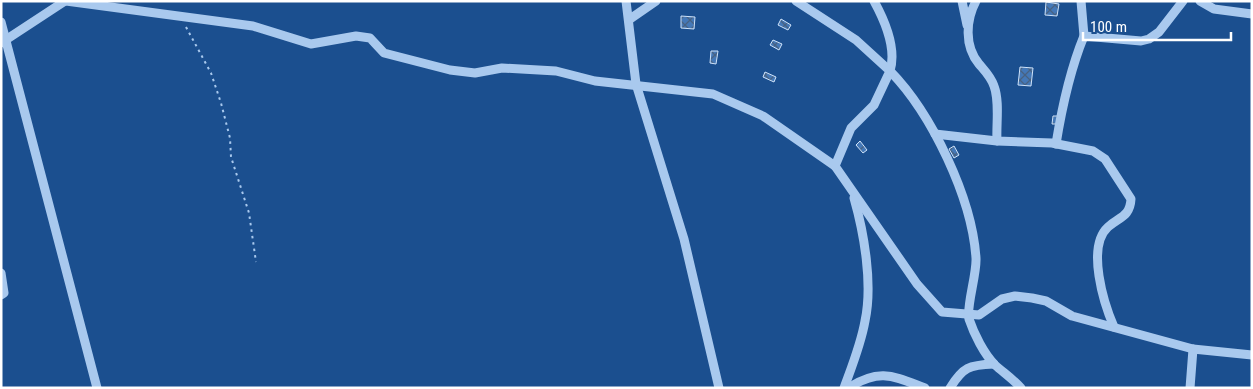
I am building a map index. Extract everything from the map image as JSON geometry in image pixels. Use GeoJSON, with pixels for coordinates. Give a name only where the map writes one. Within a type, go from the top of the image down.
{"type":"FeatureCollection","features":[{"type":"Feature","properties":{"kind":"street"},"geometry":{"type":"LineString","coordinates":[[3,42],[66,1],[214,19],[253,26],[311,44],[356,36],[370,38],[384,53],[450,70],[476,73],[502,68],[556,71],[595,81],[636,84],[713,94],[763,116],[834,166],[917,284],[942,312],[968,316],[979,315],[1002,299],[1015,296],[1046,301],[1072,316],[1193,349],[1252,355]]}},
{"type":"Feature","properties":{"kind":"street"},"geometry":{"type":"LineString","coordinates":[[626,1],[630,19],[636,84],[684,239],[719,388]]}},
{"type":"Feature","properties":{"kind":"street"},"geometry":{"type":"LineString","coordinates":[[630,19],[656,1]]}},
{"type":"Feature","properties":{"kind":"street"},"geometry":{"type":"LineString","coordinates":[[796,1],[856,40],[890,71],[912,99],[935,134],[965,203],[975,242],[976,264],[968,316],[976,334],[994,364],[1021,388]]}},
{"type":"Feature","properties":{"kind":"street"},"geometry":{"type":"LineString","coordinates":[[834,166],[851,128],[874,105],[892,63],[889,38],[874,1]]}},
{"type":"Feature","properties":{"kind":"street"},"geometry":{"type":"LineString","coordinates":[[962,1],[973,55],[990,77],[995,88],[997,141]]}},
{"type":"Feature","properties":{"kind":"street"},"geometry":{"type":"LineString","coordinates":[[968,28],[976,1]]}},
{"type":"Feature","properties":{"kind":"street"},"geometry":{"type":"LineString","coordinates":[[1056,144],[1066,93],[1084,36],[1081,1]]}},
{"type":"Feature","properties":{"kind":"street"},"geometry":{"type":"LineString","coordinates":[[1084,36],[1141,41],[1149,39],[1167,24],[1183,1]]}},
{"type":"Feature","properties":{"kind":"street"},"geometry":{"type":"LineString","coordinates":[[1200,1],[1214,9],[1252,14]]}},
{"type":"Feature","properties":{"kind":"street"},"geometry":{"type":"LineString","coordinates":[[1,22],[3,42],[97,388]]}},
{"type":"Feature","properties":{"kind":"street"},"geometry":{"type":"LineString","coordinates":[[935,134],[997,141],[1056,144],[1100,155],[1118,181],[1130,194],[1131,202],[1127,212],[1103,234],[1099,251],[1101,288],[1114,327]]}},
{"type":"Feature","properties":{"kind":"street"},"geometry":{"type":"LineString","coordinates":[[846,388],[866,319],[865,255],[860,221],[852,192]]}},
{"type":"Feature","properties":{"kind":"street"},"geometry":{"type":"LineString","coordinates":[[1,273],[4,280],[4,293],[1,295]]}},
{"type":"Feature","properties":{"kind":"street"},"geometry":{"type":"LineString","coordinates":[[1190,388],[1193,349]]}},
{"type":"Feature","properties":{"kind":"street"},"geometry":{"type":"LineString","coordinates":[[950,388],[960,372],[969,367],[994,364]]}},
{"type":"Feature","properties":{"kind":"street"},"geometry":{"type":"LineString","coordinates":[[846,388],[858,382],[886,374],[925,388]]}},
{"type":"Feature","properties":{"kind":"path"},"geometry":{"type":"LineString","coordinates":[[178,16],[191,35],[211,73],[221,103],[230,138],[231,157],[249,213],[256,262]]}},
{"type":"Feature","properties":{"kind":"building"},"geometry":{"type":"Polygon","coordinates":[[[1046,2],[1059,4],[1057,16],[1045,15],[1046,2]]]}},
{"type":"Feature","properties":{"kind":"building"},"geometry":{"type":"Polygon","coordinates":[[[681,16],[695,17],[694,29],[681,28],[681,16]]]}},
{"type":"Feature","properties":{"kind":"building"},"geometry":{"type":"Polygon","coordinates":[[[781,19],[791,25],[788,30],[778,25],[781,19]]]}},
{"type":"Feature","properties":{"kind":"building"},"geometry":{"type":"Polygon","coordinates":[[[773,40],[782,44],[779,50],[770,45],[773,40]]]}},
{"type":"Feature","properties":{"kind":"building"},"geometry":{"type":"Polygon","coordinates":[[[711,51],[718,51],[716,64],[710,63],[711,51]]]}},
{"type":"Feature","properties":{"kind":"building"},"geometry":{"type":"Polygon","coordinates":[[[1020,67],[1033,68],[1031,86],[1018,85],[1020,67]]]}},
{"type":"Feature","properties":{"kind":"building"},"geometry":{"type":"Polygon","coordinates":[[[765,72],[776,77],[774,82],[763,77],[765,72]]]}},
{"type":"Feature","properties":{"kind":"building"},"geometry":{"type":"Polygon","coordinates":[[[1053,116],[1058,116],[1057,124],[1052,124],[1053,116]]]}},
{"type":"Feature","properties":{"kind":"building"},"geometry":{"type":"Polygon","coordinates":[[[860,141],[867,150],[863,153],[856,145],[860,141]]]}},
{"type":"Feature","properties":{"kind":"building"},"geometry":{"type":"Polygon","coordinates":[[[954,146],[959,155],[954,158],[949,149],[954,146]]]}}]}
